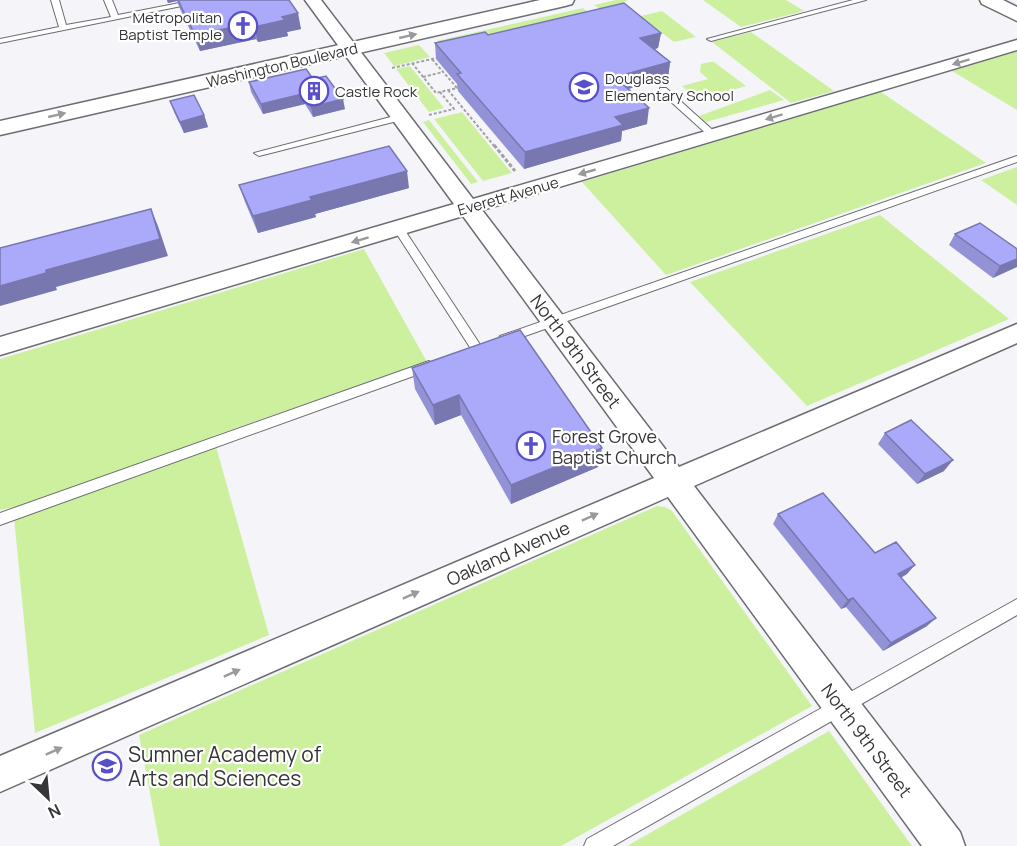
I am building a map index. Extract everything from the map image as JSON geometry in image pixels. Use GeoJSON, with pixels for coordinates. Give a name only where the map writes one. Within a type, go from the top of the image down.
{"type":"FeatureCollection","features":[{"type":"Feature","properties":{"kind":"main road","name":"Washington Boulevard"},"geometry":{"type":"LineString","coordinates":[[0,128],[345,42],[494,0]]}},
{"type":"Feature","properties":{"kind":"main road","name":"Washington Boulevard"},"geometry":{"type":"LineString","coordinates":[[0,109],[565,0]]}},
{"type":"Feature","properties":{"kind":"main road"},"geometry":{"type":"LineString","coordinates":[[989,0],[1017,15]]}},
{"type":"Feature","properties":{"kind":"street","name":"North 9th Street"},"geometry":{"type":"LineString","coordinates":[[313,0],[345,42],[415,116],[470,207],[946,846]]}},
{"type":"Feature","properties":{"kind":"street","name":"Everett Avenue"},"geometry":{"type":"LineString","coordinates":[[0,346],[1017,45]]}},
{"type":"Feature","properties":{"kind":"street","name":"Oakland Avenue"},"geometry":{"type":"LineString","coordinates":[[0,774],[1017,333]]}},
{"type":"Feature","properties":{"kind":"lane"},"geometry":{"type":"LineString","coordinates":[[55,0],[63,28]]}},
{"type":"Feature","properties":{"kind":"lane"},"geometry":{"type":"LineString","coordinates":[[108,0],[115,18]]}},
{"type":"Feature","properties":{"kind":"lane"},"geometry":{"type":"LineString","coordinates":[[0,41],[207,0]]}},
{"type":"Feature","properties":{"kind":"lane"},"geometry":{"type":"LineString","coordinates":[[711,39],[862,0]]}},
{"type":"Feature","properties":{"kind":"lane"},"geometry":{"type":"LineString","coordinates":[[663,90],[713,135]]}},
{"type":"Feature","properties":{"kind":"lane"},"geometry":{"type":"LineString","coordinates":[[259,153],[415,116]]}},
{"type":"Feature","properties":{"kind":"lane"},"geometry":{"type":"LineString","coordinates":[[398,228],[471,351],[1017,159]]}},
{"type":"Feature","properties":{"kind":"lane"},"geometry":{"type":"LineString","coordinates":[[0,519],[443,361]]}},
{"type":"Feature","properties":{"kind":"lane"},"geometry":{"type":"LineString","coordinates":[[594,846],[1017,606]]}},
{"type":"Feature","properties":{"kind":"path"},"geometry":{"type":"LineString","coordinates":[[392,68],[441,57],[436,51]]}},
{"type":"Feature","properties":{"kind":"path"},"geometry":{"type":"LineString","coordinates":[[412,63],[436,93],[457,88],[432,59]]}},
{"type":"Feature","properties":{"kind":"path"},"geometry":{"type":"LineString","coordinates":[[423,77],[444,72]]}},
{"type":"Feature","properties":{"kind":"path"},"geometry":{"type":"LineString","coordinates":[[448,90],[515,171]]}},
{"type":"Feature","properties":{"kind":"path"},"geometry":{"type":"LineString","coordinates":[[415,116],[454,109],[440,92]]}},
{"type":"Feature","properties":{"kind":"green space"},"geometry":{"type":"Polygon","coordinates":[[[628,0],[623,2],[641,16],[662,11],[696,37],[674,42],[657,29],[640,33],[444,49],[437,41],[583,8],[590,14],[601,10],[594,5],[628,0]]]}},
{"type":"Feature","properties":{"kind":"green space"},"geometry":{"type":"Polygon","coordinates":[[[703,0],[786,0],[804,11],[741,27],[703,0]]]}},
{"type":"Feature","properties":{"kind":"green space"},"geometry":{"type":"Polygon","coordinates":[[[751,32],[834,91],[791,103],[712,42],[751,32]]]}},
{"type":"Feature","properties":{"kind":"green space"},"geometry":{"type":"Polygon","coordinates":[[[419,45],[430,57],[394,66],[384,53],[419,45]]]}},
{"type":"Feature","properties":{"kind":"green space"},"geometry":{"type":"Polygon","coordinates":[[[1017,51],[1017,110],[952,71],[1017,51]]]}},
{"type":"Feature","properties":{"kind":"green space"},"geometry":{"type":"Polygon","coordinates":[[[714,62],[746,86],[699,100],[682,86],[708,79],[700,72],[701,64],[714,62]]]}},
{"type":"Feature","properties":{"kind":"green space"},"geometry":{"type":"Polygon","coordinates":[[[410,66],[444,108],[429,112],[396,69],[410,66]]]}},
{"type":"Feature","properties":{"kind":"green space"},"geometry":{"type":"Polygon","coordinates":[[[770,90],[784,100],[706,122],[699,116],[770,90]]]}},
{"type":"Feature","properties":{"kind":"green space"},"geometry":{"type":"Polygon","coordinates":[[[881,92],[986,163],[666,275],[582,182],[881,92]]]}},
{"type":"Feature","properties":{"kind":"green space"},"geometry":{"type":"Polygon","coordinates":[[[462,112],[512,173],[483,181],[434,119],[462,112]]]}},
{"type":"Feature","properties":{"kind":"green space"},"geometry":{"type":"Polygon","coordinates":[[[429,120],[478,182],[471,184],[423,122],[429,120]]]}},
{"type":"Feature","properties":{"kind":"green space"},"geometry":{"type":"Polygon","coordinates":[[[1017,167],[1017,205],[981,180],[1017,167]]]}},
{"type":"Feature","properties":{"kind":"green space"},"geometry":{"type":"Polygon","coordinates":[[[880,215],[1009,319],[807,406],[690,282],[880,215]]]}},
{"type":"Feature","properties":{"kind":"green space"},"geometry":{"type":"Polygon","coordinates":[[[364,249],[427,362],[213,436],[269,635],[35,733],[13,507],[0,510],[0,359],[364,249]]]}},
{"type":"Feature","properties":{"kind":"green space"},"geometry":{"type":"Polygon","coordinates":[[[657,506],[672,511],[812,706],[561,846],[160,846],[139,735],[657,506]]]}},
{"type":"Feature","properties":{"kind":"green space"},"geometry":{"type":"Polygon","coordinates":[[[829,731],[912,846],[627,846],[829,731]]]}},
{"type":"Feature","properties":{"kind":"building"},"geometry":{"type":"Polygon","coordinates":[[[178,0],[289,0],[298,13],[282,17],[285,20],[254,27],[252,23],[195,35],[178,0]]]}},
{"type":"Feature","properties":{"kind":"building","name":"Douglass Elementary School"},"geometry":{"type":"Polygon","coordinates":[[[624,3],[661,33],[640,38],[670,62],[615,77],[649,108],[615,117],[623,125],[525,152],[457,74],[461,73],[435,43],[485,32],[488,35],[624,3]]]}},
{"type":"Feature","properties":{"kind":"building"},"geometry":{"type":"Polygon","coordinates":[[[306,69],[313,79],[326,76],[343,99],[311,107],[302,94],[261,104],[249,82],[306,69]]]}},
{"type":"Feature","properties":{"kind":"building"},"geometry":{"type":"Polygon","coordinates":[[[194,95],[204,115],[180,122],[170,101],[194,95]]]}},
{"type":"Feature","properties":{"kind":"building"},"geometry":{"type":"Polygon","coordinates":[[[389,146],[407,171],[310,197],[312,200],[253,216],[239,185],[389,146]]]}},
{"type":"Feature","properties":{"kind":"building"},"geometry":{"type":"Polygon","coordinates":[[[151,209],[160,239],[46,270],[46,273],[0,286],[0,248],[151,209]]]}},
{"type":"Feature","properties":{"kind":"building"},"geometry":{"type":"Polygon","coordinates":[[[980,223],[1017,249],[1017,259],[1000,266],[955,234],[980,223]]]}},
{"type":"Feature","properties":{"kind":"building","name":"Forest Grove Baptist Church"},"geometry":{"type":"Polygon","coordinates":[[[520,330],[602,448],[511,485],[459,395],[433,405],[412,368],[520,330]]]}},
{"type":"Feature","properties":{"kind":"building"},"geometry":{"type":"Polygon","coordinates":[[[911,420],[953,460],[925,474],[885,433],[911,420]]]}},
{"type":"Feature","properties":{"kind":"building"},"geometry":{"type":"Polygon","coordinates":[[[823,493],[875,553],[896,542],[915,565],[898,574],[936,618],[891,643],[853,598],[848,600],[778,514],[823,493]]]}},
{"type":"Feature","properties":{"kind":"place","name":"Metropolitan Baptist Temple"},"geometry":{"type":"Point","coordinates":[243,26]}},
{"type":"Feature","properties":{"kind":"place","name":"Douglass Elementary School"},"geometry":{"type":"Point","coordinates":[584,87]}},
{"type":"Feature","properties":{"kind":"place","name":"Castle Rock"},"geometry":{"type":"Point","coordinates":[314,91]}},
{"type":"Feature","properties":{"kind":"place","name":"Forest Grove Baptist Church"},"geometry":{"type":"Point","coordinates":[531,446]}},
{"type":"Feature","properties":{"kind":"place","name":"Sumner Academy of Arts and Sciences"},"geometry":{"type":"Point","coordinates":[107,766]}}]}
